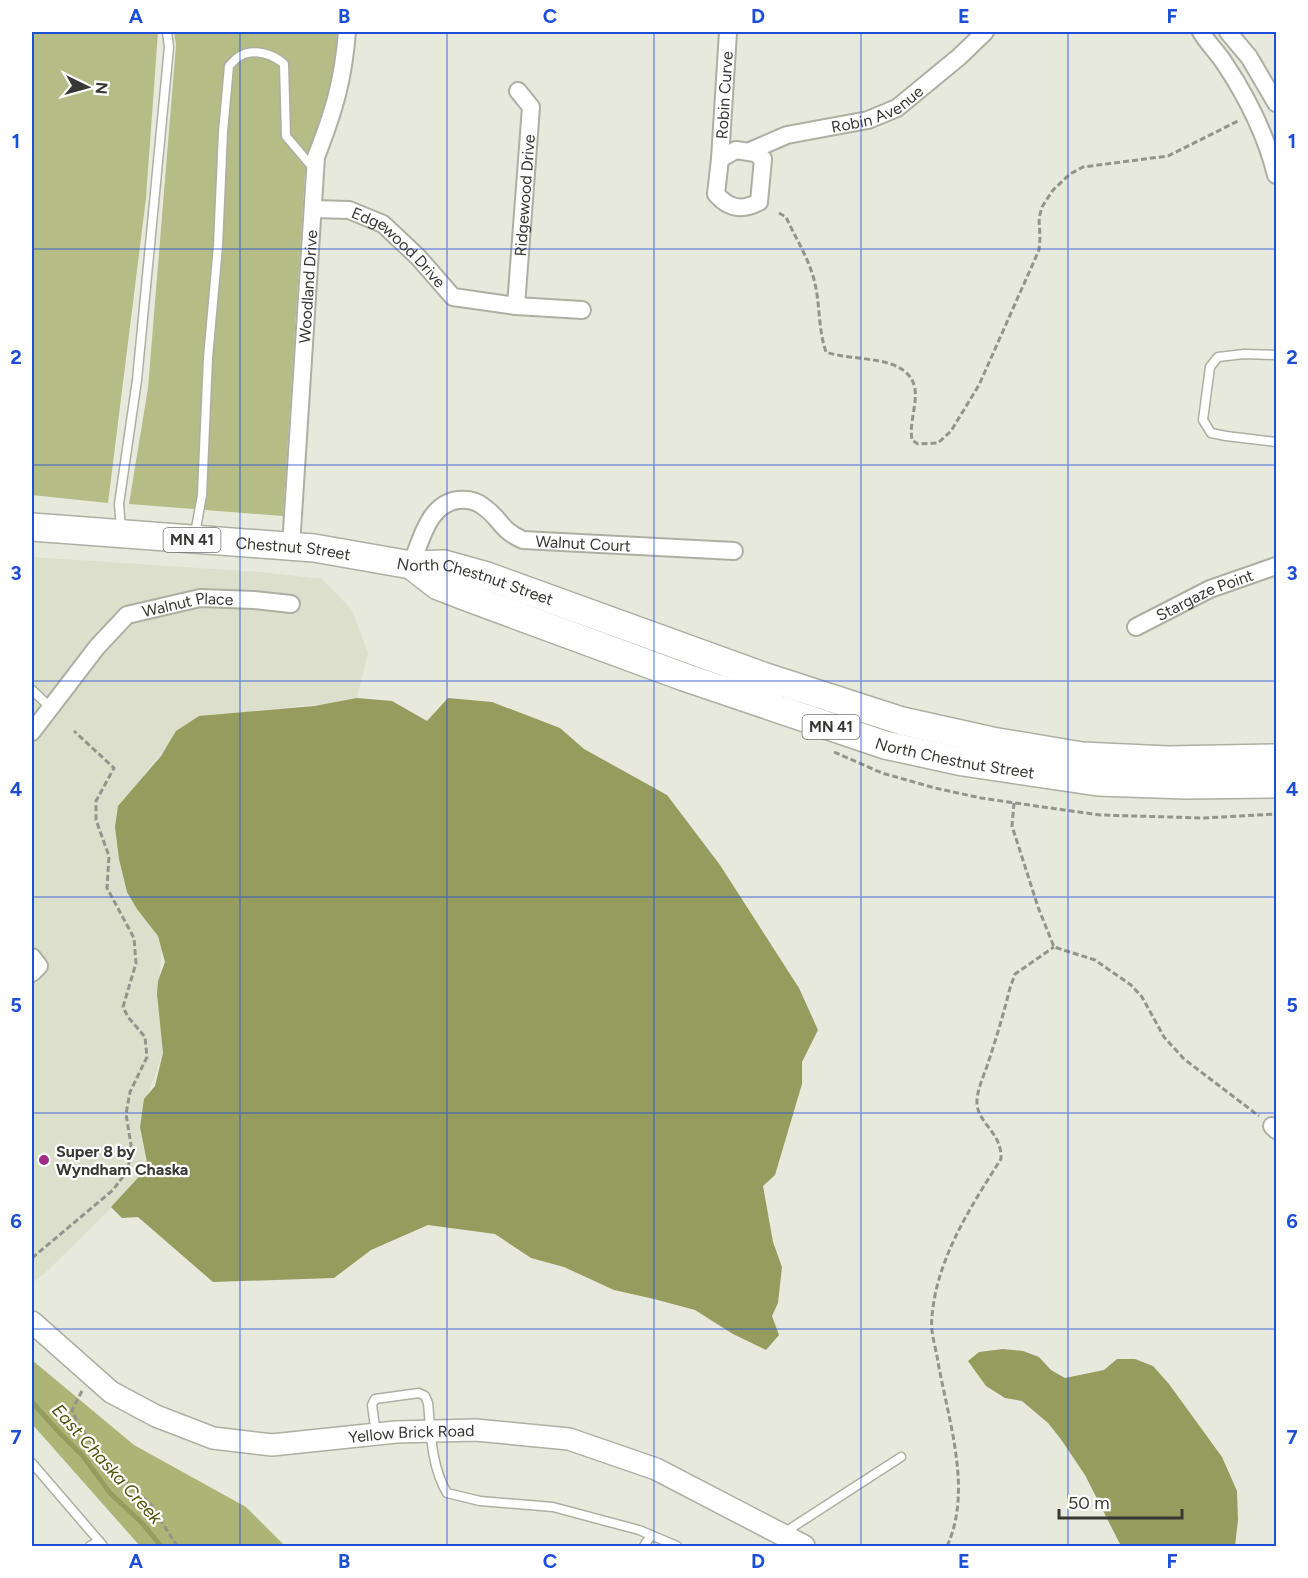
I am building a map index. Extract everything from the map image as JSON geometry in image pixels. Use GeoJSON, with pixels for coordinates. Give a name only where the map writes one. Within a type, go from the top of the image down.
{"type":"FeatureCollection","features":[{"type":"Feature","properties":{"kind":"main road","name":"Chestnut Street"},"geometry":{"type":"LineString","coordinates":[[32,527],[194,541],[291,546],[352,553],[411,565]]}},
{"type":"Feature","properties":{"kind":"main road","name":"North Chestnut Street"},"geometry":{"type":"LineString","coordinates":[[411,565],[444,564],[487,576],[763,676],[913,724],[992,741],[1082,756],[1168,760],[1276,758]]}},
{"type":"Feature","properties":{"kind":"main road","name":"North Chestnut Street"},"geometry":{"type":"LineString","coordinates":[[411,565],[438,586],[684,677],[885,745],[963,762],[1098,782],[1186,785],[1276,784]]}},
{"type":"Feature","properties":{"kind":"street","name":"Woodland Drive"},"geometry":{"type":"LineString","coordinates":[[291,546],[316,157],[336,105],[344,71],[347,32]]}},
{"type":"Feature","properties":{"kind":"street","name":"Robin Curve"},"geometry":{"type":"LineString","coordinates":[[720,159],[736,150],[750,151],[763,159],[759,202],[740,208],[722,202],[716,194],[728,32]]}},
{"type":"Feature","properties":{"kind":"street","name":"Robin Avenue"},"geometry":{"type":"LineString","coordinates":[[750,151],[787,135],[868,120],[897,108],[959,57],[985,32]]}},
{"type":"Feature","properties":{"kind":"street"},"geometry":{"type":"LineString","coordinates":[[1201,32],[1223,61],[1244,97],[1270,150],[1276,175]]}},
{"type":"Feature","properties":{"kind":"street"},"geometry":{"type":"LineString","coordinates":[[1228,32],[1249,57],[1276,103]]}},
{"type":"Feature","properties":{"kind":"street","name":"Ridgewood Drive"},"geometry":{"type":"LineString","coordinates":[[516,306],[531,107],[518,91]]}},
{"type":"Feature","properties":{"kind":"street","name":"Edgewood Drive"},"geometry":{"type":"LineString","coordinates":[[314,209],[349,210],[383,224],[418,257],[453,297],[516,306],[582,310]]}},
{"type":"Feature","properties":{"kind":"street","name":"Walnut Court"},"geometry":{"type":"LineString","coordinates":[[411,565],[427,524],[435,511],[443,504],[460,500],[473,501],[482,506],[509,533],[524,540],[734,551]]}},
{"type":"Feature","properties":{"kind":"street","name":"Stargaze Point"},"geometry":{"type":"LineString","coordinates":[[1136,627],[1210,589],[1276,566]]}},
{"type":"Feature","properties":{"kind":"street","name":"Walnut Place"},"geometry":{"type":"LineString","coordinates":[[32,732],[97,647],[127,615],[200,597],[291,604]]}},
{"type":"Feature","properties":{"kind":"street"},"geometry":{"type":"LineString","coordinates":[[32,957],[39,966],[32,973]]}},
{"type":"Feature","properties":{"kind":"street","name":"Yellow Brick Road"},"geometry":{"type":"LineString","coordinates":[[32,1322],[111,1392],[156,1416],[213,1438],[272,1444],[376,1434],[476,1430],[569,1439],[656,1469],[804,1546]]}},
{"type":"Feature","properties":{"kind":"lane"},"geometry":{"type":"LineString","coordinates":[[122,535],[119,504],[137,380],[169,47],[167,32]]}},
{"type":"Feature","properties":{"kind":"lane"},"geometry":{"type":"LineString","coordinates":[[194,541],[202,495],[208,358],[218,246],[223,132],[229,66],[240,55],[259,52],[277,57],[284,64],[286,136],[316,173]]}},
{"type":"Feature","properties":{"kind":"lane"},"geometry":{"type":"LineString","coordinates":[[1276,355],[1244,354],[1218,357],[1210,367],[1203,420],[1211,433],[1276,442]]}},
{"type":"Feature","properties":{"kind":"lane"},"geometry":{"type":"LineString","coordinates":[[32,690],[50,707]]}},
{"type":"Feature","properties":{"kind":"lane"},"geometry":{"type":"LineString","coordinates":[[376,1434],[372,1405],[375,1399],[419,1393],[425,1396],[428,1403],[440,1480],[447,1493],[480,1501],[553,1507],[639,1530],[677,1546]]}},
{"type":"Feature","properties":{"kind":"lane"},"geometry":{"type":"LineString","coordinates":[[781,1534],[901,1456]]}},
{"type":"Feature","properties":{"kind":"lane"},"geometry":{"type":"LineString","coordinates":[[32,1463],[101,1544]]}},
{"type":"Feature","properties":{"kind":"lane"},"geometry":{"type":"LineString","coordinates":[[644,1546],[651,1535]]}},
{"type":"Feature","properties":{"kind":"lane"},"geometry":{"type":"LineString","coordinates":[[90,1546],[101,1544]]}},
{"type":"Feature","properties":{"kind":"path"},"geometry":{"type":"LineString","coordinates":[[779,213],[786,217],[812,272],[820,310],[820,337],[826,352],[838,357],[869,359],[895,365],[904,370],[912,378],[915,391],[911,423],[912,440],[918,444],[938,443],[951,431],[979,385],[1039,250],[1041,207],[1053,189],[1070,174],[1083,167],[1153,160],[1168,156],[1241,119]]}},
{"type":"Feature","properties":{"kind":"path"},"geometry":{"type":"LineString","coordinates":[[32,1258],[113,1190],[128,1170],[131,1145],[126,1114],[130,1092],[147,1057],[145,1037],[128,1017],[123,1007],[136,963],[134,938],[107,888],[109,856],[96,820],[96,801],[114,768],[74,731]]}},
{"type":"Feature","properties":{"kind":"path"},"geometry":{"type":"LineString","coordinates":[[1014,803],[1012,826],[1038,907],[1054,947]]}},
{"type":"Feature","properties":{"kind":"path"},"geometry":{"type":"LineString","coordinates":[[1054,947],[1095,960],[1131,985],[1142,997],[1164,1037],[1185,1059],[1274,1128]]}},
{"type":"Feature","properties":{"kind":"path"},"geometry":{"type":"LineString","coordinates":[[947,1546],[952,1536],[957,1508],[956,1452],[939,1368],[932,1318],[938,1282],[950,1249],[1001,1159],[1002,1148],[977,1105],[980,1086],[1010,988],[1015,974],[1054,947]]}},
{"type":"Feature","properties":{"kind":"path"},"geometry":{"type":"LineString","coordinates":[[75,1384],[83,1392],[72,1410],[80,1426],[106,1461],[152,1505],[177,1546]]}},
{"type":"Feature","properties":{"kind":"shaded area"},"geometry":{"type":"Polygon","coordinates":[[[32,32],[158,32],[146,198],[108,503],[32,495],[32,32]]]}},
{"type":"Feature","properties":{"kind":"shaded area"},"geometry":{"type":"Polygon","coordinates":[[[174,32],[337,32],[334,80],[309,150],[305,173],[283,516],[129,504],[148,388],[176,45],[174,32]]]}},
{"type":"Feature","properties":{"kind":"shaded area"},"geometry":{"type":"Polygon","coordinates":[[[32,557],[261,572],[322,579],[352,610],[368,653],[357,698],[247,712],[168,745],[139,781],[150,893],[162,950],[157,1000],[163,1053],[142,1111],[150,1170],[43,1275],[32,1283],[32,557]]]}},
{"type":"Feature","properties":{"kind":"shaded area"},"geometry":{"type":"Polygon","coordinates":[[[357,698],[392,701],[427,721],[448,698],[492,702],[560,728],[584,749],[667,795],[720,865],[799,988],[818,1030],[802,1062],[802,1084],[775,1175],[763,1186],[773,1242],[782,1267],[778,1303],[772,1316],[779,1335],[766,1350],[733,1334],[695,1310],[614,1290],[564,1267],[531,1258],[495,1234],[428,1225],[371,1250],[334,1278],[213,1282],[138,1217],[122,1218],[111,1207],[148,1167],[140,1127],[144,1099],[155,1086],[163,1053],[157,994],[158,981],[165,962],[158,936],[127,892],[119,859],[115,827],[118,806],[161,756],[176,731],[199,716],[314,706],[357,698]]]}},
{"type":"Feature","properties":{"kind":"shaded area"},"geometry":{"type":"Polygon","coordinates":[[[1003,1349],[1023,1351],[1039,1357],[1051,1370],[1065,1378],[1104,1370],[1117,1359],[1135,1359],[1153,1366],[1169,1384],[1222,1457],[1237,1491],[1238,1520],[1235,1546],[1121,1546],[1085,1475],[1048,1423],[1022,1401],[1005,1398],[986,1386],[968,1361],[979,1352],[1003,1349]]]}},
{"type":"Feature","properties":{"kind":"shaded area"},"geometry":{"type":"Polygon","coordinates":[[[32,1360],[134,1445],[246,1507],[285,1546],[140,1546],[32,1424],[32,1360]]]}},
{"type":"Feature","properties":{"kind":"waterway","name":"East Chaska Creek"},"geometry":{"type":"LineString","coordinates":[[32,1402],[83,1456],[110,1493],[142,1523],[161,1546]]}},
{"type":"Feature","properties":{"kind":"place","name":"Super 8 by Wyndham Chaska"},"geometry":{"type":"Point","coordinates":[44,1160]}}]}
